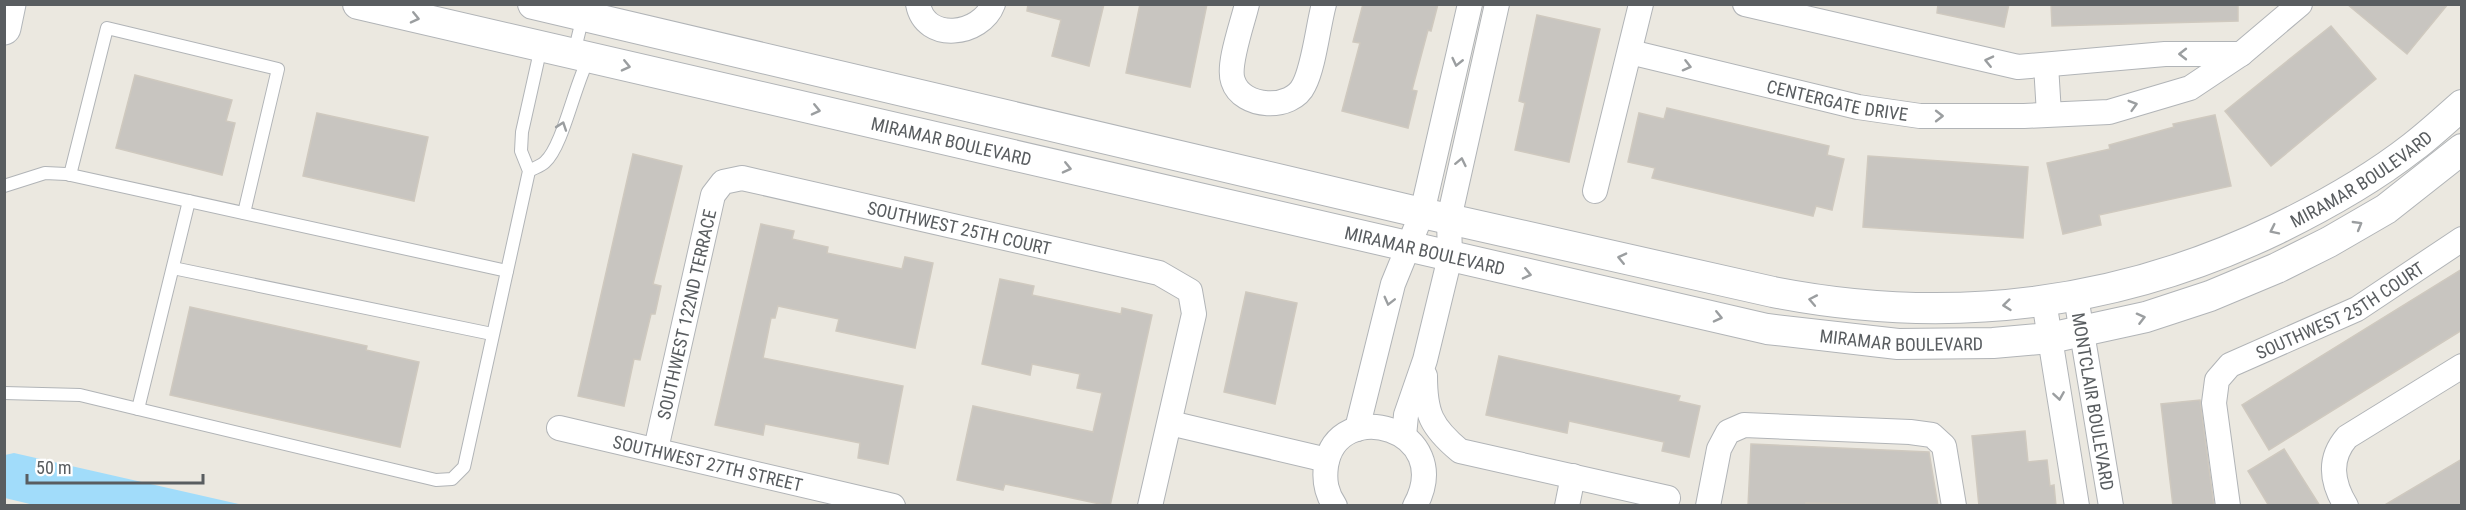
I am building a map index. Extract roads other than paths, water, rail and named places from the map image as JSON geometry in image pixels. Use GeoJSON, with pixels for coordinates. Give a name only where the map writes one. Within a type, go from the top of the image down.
{"type":"FeatureCollection","features":[{"type":"Feature","properties":{"kind":"main road"},"geometry":{"type":"LineString","coordinates":[[4,28],[9,4]]}},
{"type":"Feature","properties":{"kind":"street","name":"MIRAMAR BOULEVARD"},"geometry":{"type":"LineString","coordinates":[[358,4],[1767,329],[1898,344],[2050,339],[2146,317],[2210,296],[2277,268],[2386,209],[2462,149]]}},
{"type":"Feature","properties":{"kind":"street","name":"MIRAMAR BOULEVARD"},"geometry":{"type":"LineString","coordinates":[[534,4],[1435,216],[1827,303],[1907,309],[1993,306],[2076,297],[2170,273],[2244,245],[2309,214],[2413,148],[2462,105]]}},
{"type":"Feature","properties":{"kind":"street"},"geometry":{"type":"LineString","coordinates":[[918,4],[919,13],[935,27],[947,32],[964,31],[979,22],[993,4]]}},
{"type":"Feature","properties":{"kind":"street"},"geometry":{"type":"LineString","coordinates":[[1247,4],[1232,66],[1233,81],[1242,94],[1257,103],[1276,104],[1296,96],[1305,85],[1324,4]]}},
{"type":"Feature","properties":{"kind":"street"},"geometry":{"type":"LineString","coordinates":[[1404,436],[1406,415],[1425,360],[1450,257],[1435,216],[1470,4]]}},
{"type":"Feature","properties":{"kind":"street"},"geometry":{"type":"LineString","coordinates":[[1357,429],[1393,284],[1408,246],[1435,216],[1497,4]]}},
{"type":"Feature","properties":{"kind":"street"},"geometry":{"type":"LineString","coordinates":[[1595,191],[1641,4]]}},
{"type":"Feature","properties":{"kind":"street"},"geometry":{"type":"LineString","coordinates":[[1745,4],[2018,67],[2164,54],[2241,54]]}},
{"type":"Feature","properties":{"kind":"street","name":"CENTERGATE DRIVE"},"geometry":{"type":"LineString","coordinates":[[1630,52],[1858,107],[1920,116],[2109,112],[2190,88],[2241,54],[2285,10]]}},
{"type":"Feature","properties":{"kind":"street"},"geometry":{"type":"LineString","coordinates":[[2046,65],[2049,114]]}},
{"type":"Feature","properties":{"kind":"street","name":"SOUTHWEST 25TH COURT"},"geometry":{"type":"LineString","coordinates":[[723,182],[742,178],[1159,273],[1190,291],[1194,314],[1170,423]]}},
{"type":"Feature","properties":{"kind":"street","name":"SOUTHWEST 122ND TERRACE"},"geometry":{"type":"LineString","coordinates":[[656,449],[713,195],[723,182]]}},
{"type":"Feature","properties":{"kind":"street","name":"SOUTHWEST 25TH COURT"},"geometry":{"type":"LineString","coordinates":[[2228,506],[2214,403],[2217,380],[2230,365],[2357,309],[2462,239]]}},
{"type":"Feature","properties":{"kind":"street","name":"MONTCLAIR BOULEVARD"},"geometry":{"type":"LineString","coordinates":[[2076,297],[2084,331],[2111,506]]}},
{"type":"Feature","properties":{"kind":"street","name":"MONTCLAIR BOULEVARD"},"geometry":{"type":"LineString","coordinates":[[2044,301],[2077,506]]}},
{"type":"Feature","properties":{"kind":"street"},"geometry":{"type":"LineString","coordinates":[[1425,360],[1425,403],[1432,422],[1444,438],[1460,451],[1668,498]]}},
{"type":"Feature","properties":{"kind":"street"},"geometry":{"type":"LineString","coordinates":[[2346,506],[2333,476],[2334,458],[2338,447],[2347,437],[2462,366]]}},
{"type":"Feature","properties":{"kind":"street"},"geometry":{"type":"LineString","coordinates":[[1150,506],[1170,423],[1327,460]]}},
{"type":"Feature","properties":{"kind":"street"},"geometry":{"type":"LineString","coordinates":[[1708,506],[1719,450],[1728,432],[1744,425],[1910,432],[1932,435],[1944,446],[1954,506]]}},
{"type":"Feature","properties":{"kind":"street"},"geometry":{"type":"LineString","coordinates":[[1333,505],[1327,490],[1325,475],[1327,460],[1334,447],[1344,436],[1357,429],[1382,427],[1404,436],[1416,447],[1423,462],[1423,485],[1415,506]]}},
{"type":"Feature","properties":{"kind":"street","name":"SOUTHWEST 27TH STREET"},"geometry":{"type":"LineString","coordinates":[[559,428],[893,506]]}},
{"type":"Feature","properties":{"kind":"street"},"geometry":{"type":"LineString","coordinates":[[1423,462],[1460,451]]}},
{"type":"Feature","properties":{"kind":"street"},"geometry":{"type":"LineString","coordinates":[[1567,506],[1573,476]]}},
{"type":"Feature","properties":{"kind":"lane"},"geometry":{"type":"LineString","coordinates":[[529,171],[545,162],[554,150],[576,84],[581,56],[583,16]]}},
{"type":"Feature","properties":{"kind":"lane"},"geometry":{"type":"LineString","coordinates":[[70,175],[107,28],[278,69],[244,213]]}},
{"type":"Feature","properties":{"kind":"lane"},"geometry":{"type":"LineString","coordinates":[[4,393],[80,394],[138,410],[436,480],[452,479],[464,467],[529,171],[521,151],[522,132],[541,47]]}},
{"type":"Feature","properties":{"kind":"lane"},"geometry":{"type":"LineString","coordinates":[[4,186],[45,173],[70,175],[507,271]]}},
{"type":"Feature","properties":{"kind":"lane"},"geometry":{"type":"LineString","coordinates":[[138,410],[189,201]]}},
{"type":"Feature","properties":{"kind":"lane"},"geometry":{"type":"LineString","coordinates":[[172,268],[492,334]]}},
{"type":"Feature","properties":{"kind":"water"},"geometry":{"type":"Polygon","coordinates":[[[14,453],[243,505],[38,506],[5,498],[5,455],[14,453]]]}}]}
